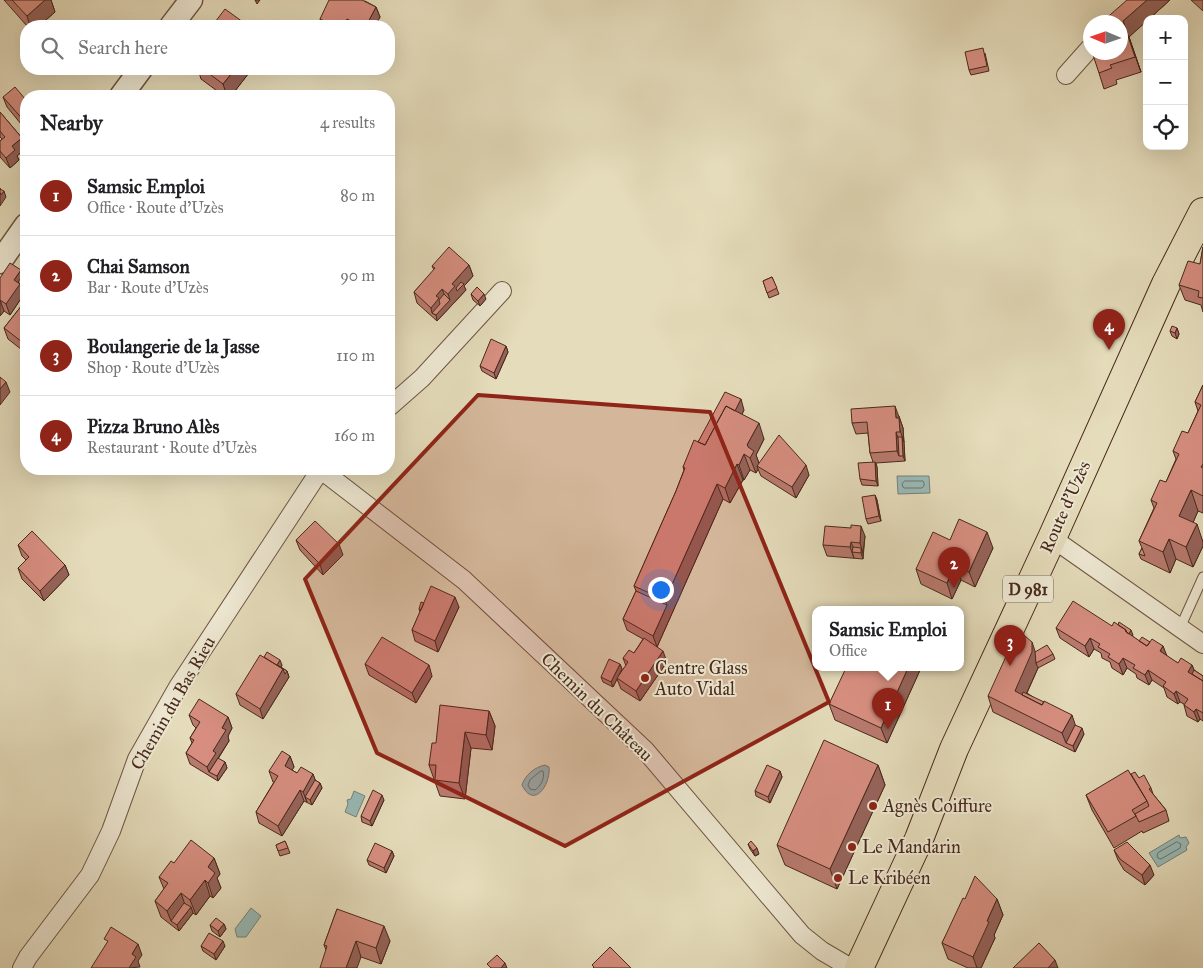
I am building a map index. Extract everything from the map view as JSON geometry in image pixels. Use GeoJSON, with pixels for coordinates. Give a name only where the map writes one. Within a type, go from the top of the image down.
{"type":"FeatureCollection","features":[{"type":"Feature","properties":{"kind":"main road","name":"Route d'Uzès"},"geometry":{"type":"LineString","coordinates":[[859,968],[919,839],[954,749],[1052,538],[1166,284],[1203,212]]}},
{"type":"Feature","properties":{"kind":"street"},"geometry":{"type":"LineString","coordinates":[[176,20],[191,0]]}},
{"type":"Feature","properties":{"kind":"street"},"geometry":{"type":"LineString","coordinates":[[1066,75],[1083,56]]}},
{"type":"Feature","properties":{"kind":"street"},"geometry":{"type":"LineString","coordinates":[[125,90],[137,75]]}},
{"type":"Feature","properties":{"kind":"street"},"geometry":{"type":"LineString","coordinates":[[0,262],[20,239]]}},
{"type":"Feature","properties":{"kind":"street"},"geometry":{"type":"LineString","coordinates":[[395,402],[422,378],[502,291]]}},
{"type":"Feature","properties":{"kind":"street","name":"Chemin du Bas Rieu"},"geometry":{"type":"LineString","coordinates":[[22,968],[28,957],[90,875],[111,831],[141,751],[178,687],[316,475]]}},
{"type":"Feature","properties":{"kind":"street","name":"Chemin du Château"},"geometry":{"type":"LineString","coordinates":[[328,475],[464,580],[645,750],[802,935],[822,951],[851,968]]}},
{"type":"Feature","properties":{"kind":"street"},"geometry":{"type":"LineString","coordinates":[[1052,538],[1203,644]]}},
{"type":"Feature","properties":{"kind":"lane"},"geometry":{"type":"LineString","coordinates":[[1180,628],[1203,576]]}},
{"type":"Feature","properties":{"kind":"highlighted area"},"geometry":{"type":"Polygon","coordinates":[[[478,395],[710,412],[829,702],[565,846],[377,753],[305,579],[478,395]]]}},
{"type":"Feature","properties":{"kind":"water"},"geometry":{"type":"Polygon","coordinates":[[[897,476],[929,476],[930,493],[898,494],[897,476]]]}},
{"type":"Feature","properties":{"kind":"water"},"geometry":{"type":"Polygon","coordinates":[[[545,765],[549,767],[547,781],[541,792],[532,795],[522,785],[523,781],[531,772],[545,765]]]}},
{"type":"Feature","properties":{"kind":"water"},"geometry":{"type":"Polygon","coordinates":[[[354,791],[365,796],[356,817],[345,812],[348,804],[347,800],[351,799],[354,791]]]}},
{"type":"Feature","properties":{"kind":"water"},"geometry":{"type":"Polygon","coordinates":[[[1179,835],[1180,838],[1186,837],[1189,843],[1186,847],[1187,850],[1158,867],[1149,853],[1179,835]]]}},
{"type":"Feature","properties":{"kind":"water"},"geometry":{"type":"Polygon","coordinates":[[[251,908],[261,916],[246,937],[237,937],[235,929],[251,908]]]}},
{"type":"Feature","properties":{"kind":"building"},"geometry":{"type":"Polygon","coordinates":[[[12,0],[45,0],[27,16],[12,0]]]}},
{"type":"Feature","properties":{"kind":"building"},"geometry":{"type":"Polygon","coordinates":[[[329,0],[362,0],[376,7],[369,20],[320,19],[329,0]]]}},
{"type":"Feature","properties":{"kind":"building"},"geometry":{"type":"Polygon","coordinates":[[[1127,0],[1147,0],[1128,17],[1128,15],[1110,15],[1127,0]]]}},
{"type":"Feature","properties":{"kind":"building"},"geometry":{"type":"Polygon","coordinates":[[[225,9],[240,20],[217,20],[225,9]]]}},
{"type":"Feature","properties":{"kind":"building"},"geometry":{"type":"Polygon","coordinates":[[[1128,36],[1135,57],[1128,59],[1128,36]]]}},
{"type":"Feature","properties":{"kind":"building"},"geometry":{"type":"Polygon","coordinates":[[[983,48],[987,66],[969,70],[965,52],[983,48]]]}},
{"type":"Feature","properties":{"kind":"building"},"geometry":{"type":"Polygon","coordinates":[[[1095,60],[1126,60],[1110,65],[1112,68],[1099,73],[1095,60]]]}},
{"type":"Feature","properties":{"kind":"building"},"geometry":{"type":"Polygon","coordinates":[[[211,75],[230,75],[223,84],[211,75]]]}},
{"type":"Feature","properties":{"kind":"building"},"geometry":{"type":"Polygon","coordinates":[[[15,87],[20,93],[20,116],[3,97],[15,87]]]}},
{"type":"Feature","properties":{"kind":"building"},"geometry":{"type":"Polygon","coordinates":[[[0,112],[20,136],[20,140],[12,146],[15,150],[6,158],[0,151],[0,141],[5,137],[0,131],[0,112]]]}},
{"type":"Feature","properties":{"kind":"building"},"geometry":{"type":"Polygon","coordinates":[[[449,247],[469,265],[452,284],[455,286],[448,294],[442,289],[436,296],[439,298],[431,308],[414,292],[435,268],[432,266],[449,247]]]}},
{"type":"Feature","properties":{"kind":"building"},"geometry":{"type":"Polygon","coordinates":[[[1203,247],[1203,298],[1198,297],[1199,291],[1179,285],[1188,261],[1200,264],[1203,247]]]}},
{"type":"Feature","properties":{"kind":"building"},"geometry":{"type":"Polygon","coordinates":[[[10,263],[20,269],[14,280],[20,284],[6,304],[0,300],[0,278],[10,263]]]}},
{"type":"Feature","properties":{"kind":"building"},"geometry":{"type":"Polygon","coordinates":[[[772,277],[777,288],[767,293],[763,281],[772,277]]]}},
{"type":"Feature","properties":{"kind":"building"},"geometry":{"type":"Polygon","coordinates":[[[461,282],[464,284],[457,291],[456,288],[461,282]]]}},
{"type":"Feature","properties":{"kind":"building"},"geometry":{"type":"Polygon","coordinates":[[[477,287],[484,294],[478,301],[471,294],[477,287]]]}},
{"type":"Feature","properties":{"kind":"building"},"geometry":{"type":"Polygon","coordinates":[[[444,294],[450,300],[436,315],[432,313],[440,304],[439,300],[444,294]]]}},
{"type":"Feature","properties":{"kind":"building"},"geometry":{"type":"Polygon","coordinates":[[[20,308],[20,340],[4,328],[20,308]]]}},
{"type":"Feature","properties":{"kind":"building"},"geometry":{"type":"Polygon","coordinates":[[[1172,326],[1177,328],[1175,333],[1170,331],[1172,326]]]}},
{"type":"Feature","properties":{"kind":"building"},"geometry":{"type":"Polygon","coordinates":[[[491,339],[506,346],[494,373],[480,366],[491,339]]]}},
{"type":"Feature","properties":{"kind":"building"},"geometry":{"type":"Polygon","coordinates":[[[0,377],[6,382],[0,389],[0,377]]]}},
{"type":"Feature","properties":{"kind":"building"},"geometry":{"type":"Polygon","coordinates":[[[1203,385],[1203,464],[1201,467],[1203,468],[1203,496],[1191,490],[1179,516],[1197,524],[1186,547],[1169,539],[1163,552],[1139,541],[1157,503],[1151,500],[1160,480],[1166,482],[1179,454],[1173,451],[1182,431],[1188,433],[1201,405],[1195,402],[1203,385]]]}},
{"type":"Feature","properties":{"kind":"building"},"geometry":{"type":"Polygon","coordinates":[[[725,392],[741,399],[735,411],[726,406],[705,445],[698,442],[725,392]]]}},
{"type":"Feature","properties":{"kind":"building"},"geometry":{"type":"Polygon","coordinates":[[[726,406],[759,423],[747,445],[754,451],[750,458],[744,454],[725,488],[717,484],[665,600],[634,586],[676,491],[694,440],[705,445],[726,406]]]}},
{"type":"Feature","properties":{"kind":"building"},"geometry":{"type":"Polygon","coordinates":[[[895,406],[896,418],[899,418],[900,432],[896,432],[897,451],[870,453],[867,422],[852,423],[851,409],[895,406]]]}},
{"type":"Feature","properties":{"kind":"building"},"geometry":{"type":"Polygon","coordinates":[[[779,435],[806,465],[792,487],[757,466],[779,435]]]}},
{"type":"Feature","properties":{"kind":"building"},"geometry":{"type":"Polygon","coordinates":[[[898,437],[902,437],[903,456],[899,456],[898,437]]]}},
{"type":"Feature","properties":{"kind":"building"},"geometry":{"type":"Polygon","coordinates":[[[875,462],[876,481],[860,479],[858,463],[875,462]]]}},
{"type":"Feature","properties":{"kind":"building"},"geometry":{"type":"Polygon","coordinates":[[[875,495],[879,516],[866,519],[862,497],[875,495]]]}},
{"type":"Feature","properties":{"kind":"building"},"geometry":{"type":"Polygon","coordinates":[[[959,519],[987,532],[969,572],[955,565],[947,583],[916,569],[933,532],[950,540],[959,519]]]}},
{"type":"Feature","properties":{"kind":"building"},"geometry":{"type":"Polygon","coordinates":[[[315,521],[339,544],[320,564],[296,540],[315,521]]]}},
{"type":"Feature","properties":{"kind":"building"},"geometry":{"type":"Polygon","coordinates":[[[851,525],[861,526],[860,543],[851,542],[850,547],[823,545],[825,526],[851,528],[851,525]]]}},
{"type":"Feature","properties":{"kind":"building"},"geometry":{"type":"Polygon","coordinates":[[[32,531],[65,565],[40,591],[18,568],[29,557],[18,545],[32,531]]]}},
{"type":"Feature","properties":{"kind":"building"},"geometry":{"type":"Polygon","coordinates":[[[853,547],[861,548],[861,553],[852,552],[853,547]]]}},
{"type":"Feature","properties":{"kind":"building"},"geometry":{"type":"Polygon","coordinates":[[[1142,548],[1145,556],[1139,554],[1142,548]]]}},
{"type":"Feature","properties":{"kind":"building"},"geometry":{"type":"Polygon","coordinates":[[[431,586],[455,597],[435,641],[412,630],[431,586]]]}},
{"type":"Feature","properties":{"kind":"building"},"geometry":{"type":"Polygon","coordinates":[[[636,591],[667,605],[653,636],[623,619],[636,591]]]}},
{"type":"Feature","properties":{"kind":"building"},"geometry":{"type":"Polygon","coordinates":[[[1073,601],[1112,626],[1114,622],[1147,646],[1152,639],[1163,646],[1160,651],[1178,663],[1181,658],[1192,665],[1188,672],[1203,681],[1203,713],[1196,709],[1194,712],[1184,705],[1188,699],[1176,691],[1174,694],[1163,686],[1166,682],[1148,670],[1145,675],[1133,668],[1135,665],[1123,658],[1119,664],[1108,657],[1110,654],[1098,647],[1100,644],[1090,638],[1085,646],[1056,628],[1073,601]]]}},
{"type":"Feature","properties":{"kind":"building"},"geometry":{"type":"Polygon","coordinates":[[[421,602],[424,603],[421,610],[419,609],[421,602]]]}},
{"type":"Feature","properties":{"kind":"building"},"geometry":{"type":"Polygon","coordinates":[[[1119,622],[1131,630],[1129,634],[1118,625],[1119,622]]]}},
{"type":"Feature","properties":{"kind":"building"},"geometry":{"type":"Polygon","coordinates":[[[1018,630],[1032,642],[1032,652],[1015,691],[1042,705],[1044,701],[1072,715],[1062,733],[988,696],[1018,630]]]}},
{"type":"Feature","properties":{"kind":"building"},"geometry":{"type":"Polygon","coordinates":[[[382,637],[429,665],[412,693],[365,664],[382,637]]]}},
{"type":"Feature","properties":{"kind":"building"},"geometry":{"type":"Polygon","coordinates":[[[1142,637],[1150,642],[1147,646],[1139,641],[1142,637]]]}},
{"type":"Feature","properties":{"kind":"building"},"geometry":{"type":"Polygon","coordinates":[[[644,638],[663,651],[636,691],[617,678],[628,662],[623,658],[629,650],[634,653],[644,638]]]}},
{"type":"Feature","properties":{"kind":"building"},"geometry":{"type":"Polygon","coordinates":[[[1047,645],[1053,654],[1036,663],[1035,652],[1047,645]]]}},
{"type":"Feature","properties":{"kind":"building"},"geometry":{"type":"Polygon","coordinates":[[[267,652],[280,660],[277,665],[287,671],[285,674],[283,669],[264,657],[267,652]]]}},
{"type":"Feature","properties":{"kind":"building"},"geometry":{"type":"Polygon","coordinates":[[[260,655],[283,669],[260,709],[236,694],[260,655]]]}},
{"type":"Feature","properties":{"kind":"building"},"geometry":{"type":"Polygon","coordinates":[[[609,659],[620,664],[611,682],[601,677],[609,659]]]}},
{"type":"Feature","properties":{"kind":"building"},"geometry":{"type":"Polygon","coordinates":[[[1194,670],[1203,676],[1203,681],[1192,674],[1194,670]]]}},
{"type":"Feature","properties":{"kind":"building"},"geometry":{"type":"Polygon","coordinates":[[[845,671],[907,671],[881,728],[829,704],[845,671]]]}},
{"type":"Feature","properties":{"kind":"building"},"geometry":{"type":"Polygon","coordinates":[[[1023,692],[1044,702],[1042,705],[1022,695],[1023,692]]]}},
{"type":"Feature","properties":{"kind":"building"},"geometry":{"type":"Polygon","coordinates":[[[199,699],[228,717],[222,728],[226,730],[213,751],[216,753],[207,767],[186,753],[194,740],[190,738],[200,722],[189,715],[199,699]]]}},
{"type":"Feature","properties":{"kind":"building"},"geometry":{"type":"Polygon","coordinates":[[[440,705],[489,711],[486,735],[465,732],[459,783],[435,780],[436,765],[429,765],[432,743],[436,743],[440,705]]]}},
{"type":"Feature","properties":{"kind":"building"},"geometry":{"type":"Polygon","coordinates":[[[1075,725],[1082,728],[1073,746],[1066,743],[1075,725]]]}},
{"type":"Feature","properties":{"kind":"building"},"geometry":{"type":"Polygon","coordinates":[[[824,740],[878,765],[830,869],[777,845],[824,740]]]}},
{"type":"Feature","properties":{"kind":"building"},"geometry":{"type":"Polygon","coordinates":[[[282,751],[290,756],[285,766],[297,773],[301,767],[313,774],[303,792],[300,790],[278,826],[256,812],[278,776],[269,771],[282,751]]]}},
{"type":"Feature","properties":{"kind":"building"},"geometry":{"type":"Polygon","coordinates":[[[218,758],[225,762],[217,776],[209,772],[218,758]]]}},
{"type":"Feature","properties":{"kind":"building"},"geometry":{"type":"Polygon","coordinates":[[[767,765],[780,771],[768,797],[755,791],[767,765]]]}},
{"type":"Feature","properties":{"kind":"building"},"geometry":{"type":"Polygon","coordinates":[[[1128,770],[1147,801],[1132,810],[1136,816],[1108,832],[1086,795],[1128,770]]]}},
{"type":"Feature","properties":{"kind":"building"},"geometry":{"type":"Polygon","coordinates":[[[1135,772],[1139,778],[1144,775],[1151,788],[1149,789],[1166,810],[1139,822],[1135,814],[1149,806],[1131,774],[1135,772]]]}},
{"type":"Feature","properties":{"kind":"building"},"geometry":{"type":"Polygon","coordinates":[[[315,780],[320,783],[310,800],[305,797],[315,780]]]}},
{"type":"Feature","properties":{"kind":"building"},"geometry":{"type":"Polygon","coordinates":[[[373,790],[382,795],[370,821],[361,816],[373,790]]]}},
{"type":"Feature","properties":{"kind":"building"},"geometry":{"type":"Polygon","coordinates":[[[191,840],[214,858],[208,867],[215,873],[208,883],[205,880],[190,900],[181,893],[167,911],[155,901],[168,883],[159,877],[171,861],[174,863],[191,840]]]}},
{"type":"Feature","properties":{"kind":"building"},"geometry":{"type":"Polygon","coordinates":[[[285,841],[288,848],[278,851],[276,845],[285,841]]]}},
{"type":"Feature","properties":{"kind":"building"},"geometry":{"type":"Polygon","coordinates":[[[751,841],[757,848],[753,851],[748,844],[751,841]]]}},
{"type":"Feature","properties":{"kind":"building"},"geometry":{"type":"Polygon","coordinates":[[[1127,842],[1150,865],[1142,875],[1120,859],[1114,850],[1127,842]]]}},
{"type":"Feature","properties":{"kind":"building"},"geometry":{"type":"Polygon","coordinates":[[[375,843],[392,851],[384,868],[367,860],[375,843]]]}},
{"type":"Feature","properties":{"kind":"building"},"geometry":{"type":"Polygon","coordinates":[[[975,876],[997,899],[973,957],[942,943],[975,876]]]}},
{"type":"Feature","properties":{"kind":"building"},"geometry":{"type":"Polygon","coordinates":[[[184,903],[191,907],[177,925],[171,921],[184,903]]]}},
{"type":"Feature","properties":{"kind":"building"},"geometry":{"type":"Polygon","coordinates":[[[337,909],[384,926],[376,948],[356,941],[346,968],[320,968],[327,946],[324,945],[337,909]]]}},
{"type":"Feature","properties":{"kind":"building"},"geometry":{"type":"Polygon","coordinates":[[[216,918],[224,924],[218,931],[210,925],[216,918]]]}},
{"type":"Feature","properties":{"kind":"building"},"geometry":{"type":"Polygon","coordinates":[[[111,927],[138,944],[132,954],[136,957],[129,968],[91,968],[108,941],[104,939],[111,927]]]}},
{"type":"Feature","properties":{"kind":"building"},"geometry":{"type":"Polygon","coordinates":[[[209,933],[223,941],[214,954],[201,946],[209,933]]]}},
{"type":"Feature","properties":{"kind":"building"},"geometry":{"type":"Polygon","coordinates":[[[1039,943],[1055,960],[1048,968],[1013,968],[1039,943]]]}},
{"type":"Feature","properties":{"kind":"building"},"geometry":{"type":"Polygon","coordinates":[[[610,947],[631,968],[593,968],[592,965],[610,947]]]}},
{"type":"Feature","properties":{"kind":"building"},"geometry":{"type":"Polygon","coordinates":[[[497,955],[505,963],[501,968],[491,968],[487,964],[497,955]]]}},
{"type":"Feature","properties":{"kind":"place","name":"Pizza Bruno Alès"},"geometry":{"type":"Point","coordinates":[1109,350]}},
{"type":"Feature","properties":{"kind":"place","name":"Chai Samson"},"geometry":{"type":"Point","coordinates":[954,588]}},
{"type":"Feature","properties":{"kind":"place","name":"Boulangerie de la Jasse"},"geometry":{"type":"Point","coordinates":[1010,666]}},
{"type":"Feature","properties":{"kind":"place","name":"Centre Glass Auto Vidal"},"geometry":{"type":"Point","coordinates":[645,678]}},
{"type":"Feature","properties":{"kind":"place","name":"Samsic Emploi"},"geometry":{"type":"Point","coordinates":[888,729]}},
{"type":"Feature","properties":{"kind":"place","name":"Agnès Coiffure"},"geometry":{"type":"Point","coordinates":[873,806]}},
{"type":"Feature","properties":{"kind":"place","name":"Le Mandarin"},"geometry":{"type":"Point","coordinates":[852,847]}},
{"type":"Feature","properties":{"kind":"place","name":"Le Kribéen"},"geometry":{"type":"Point","coordinates":[838,878]}}]}
